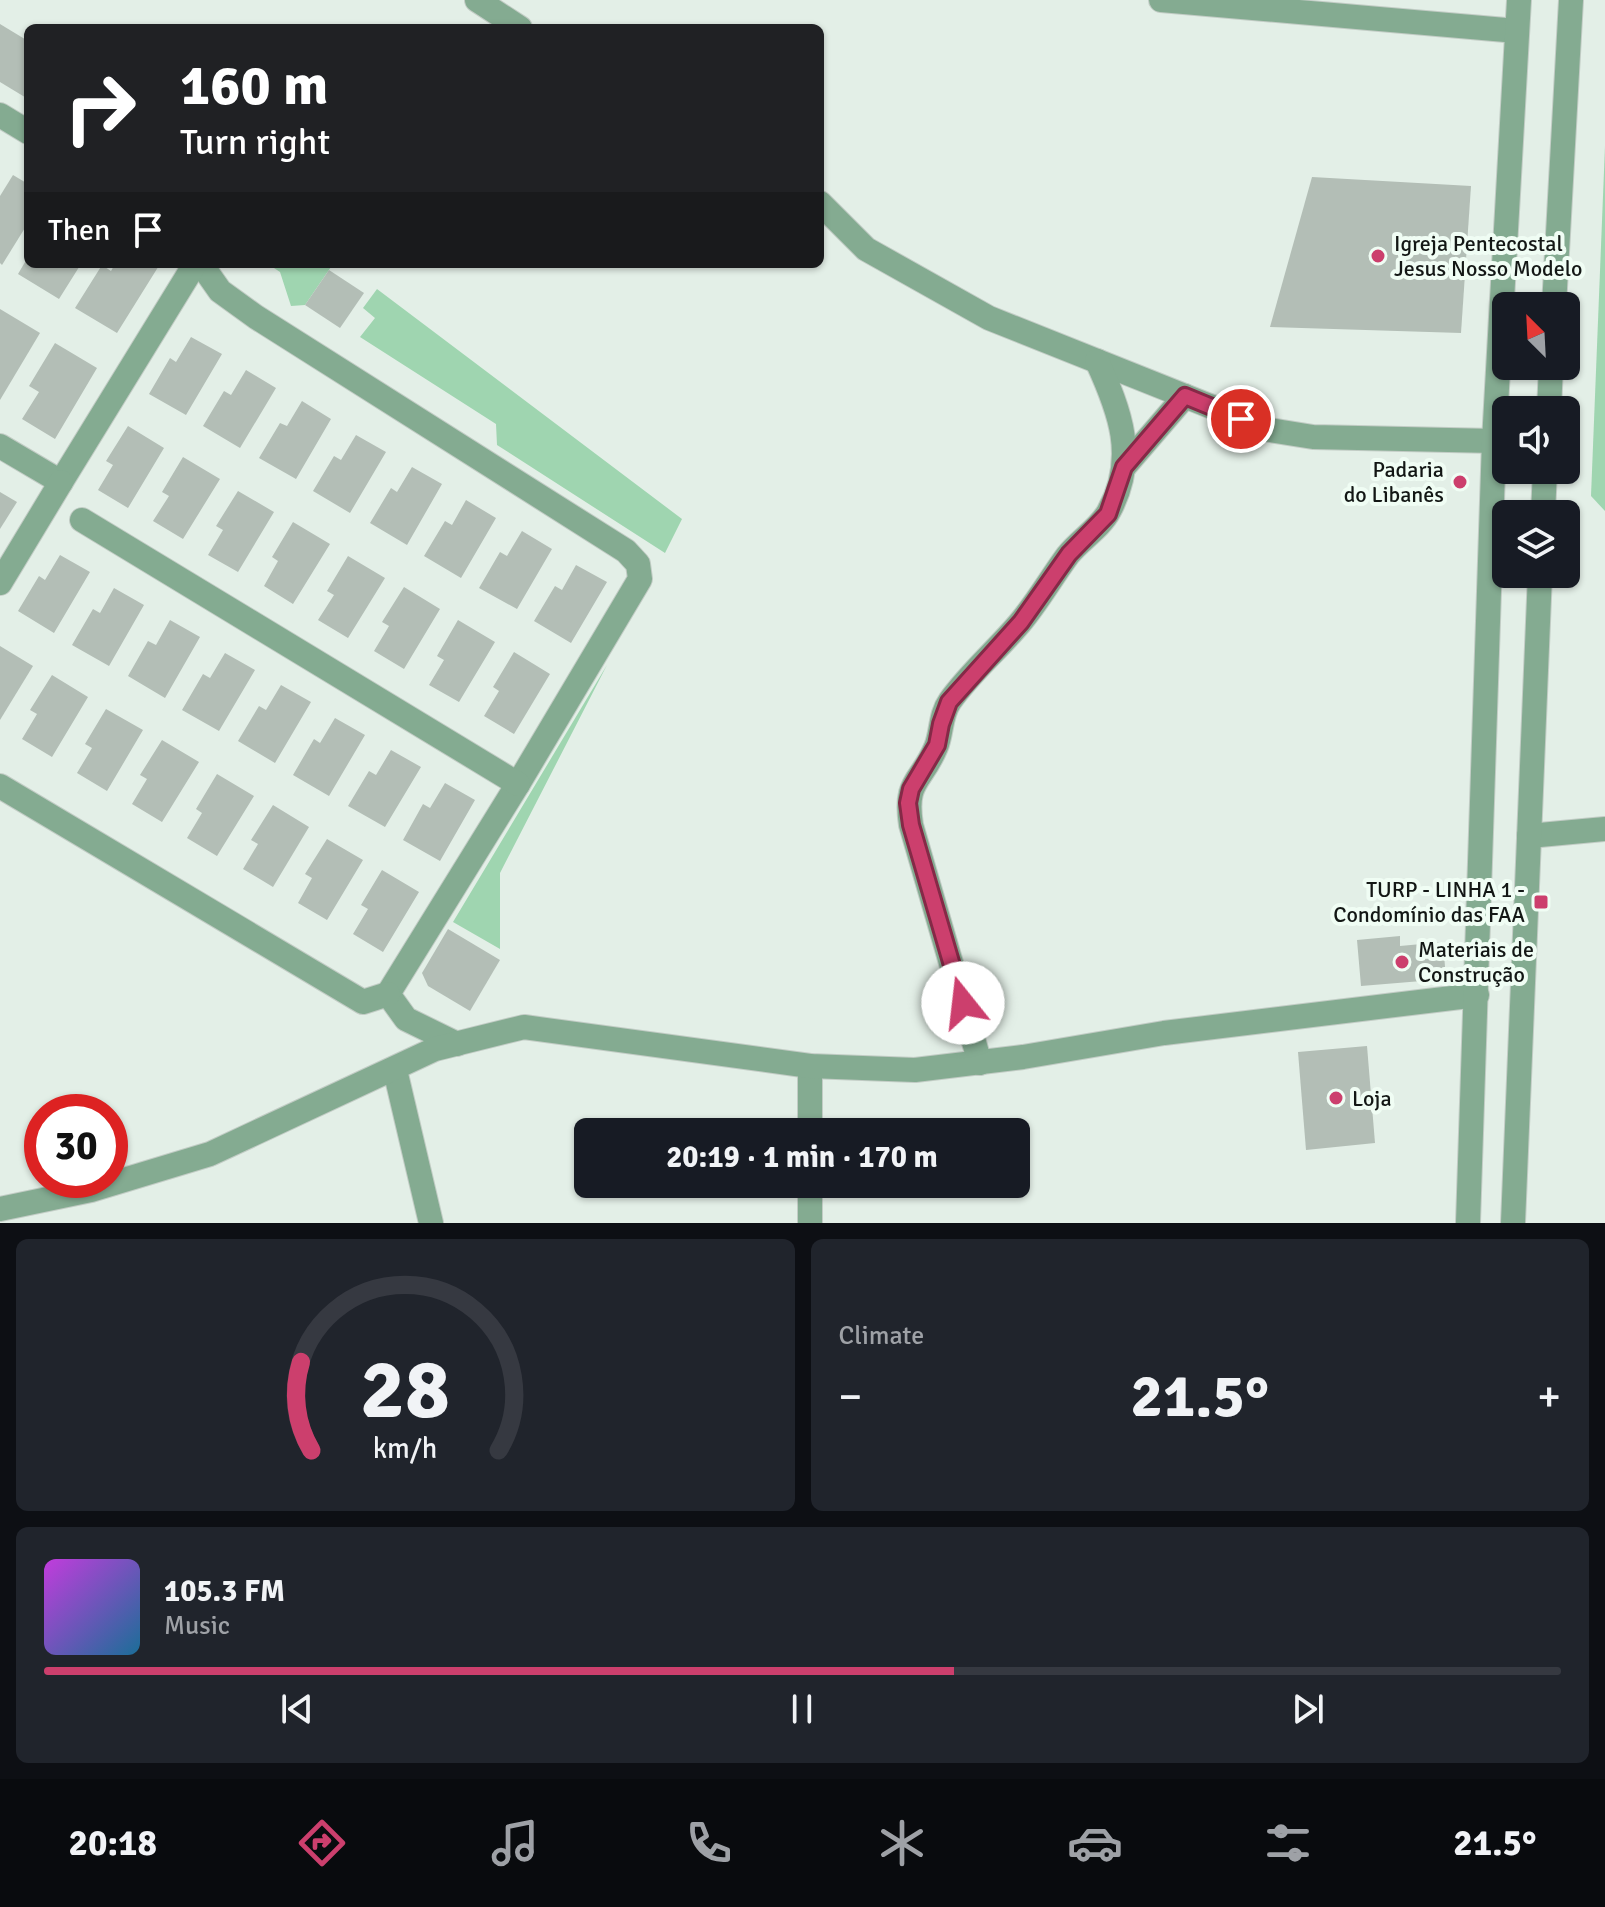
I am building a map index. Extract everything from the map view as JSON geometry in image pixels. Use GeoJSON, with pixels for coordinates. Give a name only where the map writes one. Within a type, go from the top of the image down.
{"type":"FeatureCollection","features":[{"type":"Feature","properties":{"kind":"street"},"geometry":{"type":"LineString","coordinates":[[477,0],[514,24]]}},
{"type":"Feature","properties":{"kind":"street"},"geometry":{"type":"LineString","coordinates":[[1161,0],[1517,31]]}},
{"type":"Feature","properties":{"kind":"street"},"geometry":{"type":"LineString","coordinates":[[1497,396],[1519,0]]}},
{"type":"Feature","properties":{"kind":"street"},"geometry":{"type":"LineString","coordinates":[[1555,292],[1571,0]]}},
{"type":"Feature","properties":{"kind":"street"},"geometry":{"type":"LineString","coordinates":[[0,115],[24,130]]}},
{"type":"Feature","properties":{"kind":"street"},"geometry":{"type":"LineString","coordinates":[[824,207],[866,249],[989,318],[1270,430],[1313,437],[1492,441]]}},
{"type":"Feature","properties":{"kind":"street"},"geometry":{"type":"LineString","coordinates":[[0,583],[195,268]]}},
{"type":"Feature","properties":{"kind":"street"},"geometry":{"type":"LineString","coordinates":[[0,786],[363,1002],[388,994],[640,579],[638,564],[626,551],[256,317],[220,291],[201,268]]}},
{"type":"Feature","properties":{"kind":"street"},"geometry":{"type":"LineString","coordinates":[[980,1063],[911,825],[908,803],[911,789],[937,745],[949,702],[1021,622],[1069,554],[1108,514],[1124,467],[1122,429],[1118,408],[1097,361]]}},
{"type":"Feature","properties":{"kind":"street"},"geometry":{"type":"LineString","coordinates":[[1124,467],[1185,396]]}},
{"type":"Feature","properties":{"kind":"street"},"geometry":{"type":"LineString","coordinates":[[0,446],[61,482]]}},
{"type":"Feature","properties":{"kind":"street"},"geometry":{"type":"LineString","coordinates":[[1468,1223],[1493,484]]}},
{"type":"Feature","properties":{"kind":"street"},"geometry":{"type":"LineString","coordinates":[[82,520],[518,784]]}},
{"type":"Feature","properties":{"kind":"street"},"geometry":{"type":"LineString","coordinates":[[1513,1223],[1539,588]]}},
{"type":"Feature","properties":{"kind":"street"},"geometry":{"type":"LineString","coordinates":[[1529,836],[1605,829]]}},
{"type":"Feature","properties":{"kind":"street"},"geometry":{"type":"LineString","coordinates":[[388,994],[406,1019],[457,1044]]}},
{"type":"Feature","properties":{"kind":"street"},"geometry":{"type":"LineString","coordinates":[[0,1209],[91,1190],[210,1154],[435,1049],[524,1027],[810,1066],[915,1070],[980,1063],[1164,1033],[1477,995]]}},
{"type":"Feature","properties":{"kind":"street"},"geometry":{"type":"LineString","coordinates":[[810,1066],[810,1118]]}},
{"type":"Feature","properties":{"kind":"street"},"geometry":{"type":"LineString","coordinates":[[395,1070],[431,1223]]}},
{"type":"Feature","properties":{"kind":"street"},"geometry":{"type":"LineString","coordinates":[[810,1198],[810,1223]]}},
{"type":"Feature","properties":{"kind":"green space"},"geometry":{"type":"Polygon","coordinates":[[[1605,146],[1605,511],[1591,496],[1605,146]]]}},
{"type":"Feature","properties":{"kind":"green space"},"geometry":{"type":"Polygon","coordinates":[[[274,268],[330,268],[305,305],[291,306],[280,272],[274,268]]]}},
{"type":"Feature","properties":{"kind":"green space"},"geometry":{"type":"Polygon","coordinates":[[[377,289],[682,519],[665,553],[497,445],[496,424],[360,337],[375,318],[363,308],[377,289]]]}},
{"type":"Feature","properties":{"kind":"green space"},"geometry":{"type":"Polygon","coordinates":[[[607,665],[500,873],[500,949],[453,922],[607,665]]]}},
{"type":"Feature","properties":{"kind":"building"},"geometry":{"type":"Polygon","coordinates":[[[0,24],[24,39],[24,97],[0,82],[0,24]]]}},
{"type":"Feature","properties":{"kind":"building"},"geometry":{"type":"Polygon","coordinates":[[[13,175],[24,182],[24,229],[2,265],[0,263],[0,196],[13,175]]]}},
{"type":"Feature","properties":{"kind":"building","name":"Igreja Pentecostal Jesus Nosso Modelo"},"geometry":{"type":"Polygon","coordinates":[[[1312,177],[1471,186],[1461,333],[1270,327],[1312,177]]]}},
{"type":"Feature","properties":{"kind":"building"},"geometry":{"type":"Polygon","coordinates":[[[24,264],[24,268],[78,268],[59,299],[18,274],[24,264]]]}},
{"type":"Feature","properties":{"kind":"building"},"geometry":{"type":"Polygon","coordinates":[[[100,268],[111,271],[113,268],[158,268],[117,333],[75,308],[100,268]]]}},
{"type":"Feature","properties":{"kind":"building"},"geometry":{"type":"Polygon","coordinates":[[[329,270],[364,293],[340,328],[305,305],[329,270]]]}},
{"type":"Feature","properties":{"kind":"building"},"geometry":{"type":"Polygon","coordinates":[[[0,309],[40,333],[0,400],[0,309]]]}},
{"type":"Feature","properties":{"kind":"building"},"geometry":{"type":"Polygon","coordinates":[[[191,337],[222,354],[186,415],[149,394],[170,358],[176,362],[191,337]]]}},
{"type":"Feature","properties":{"kind":"building"},"geometry":{"type":"Polygon","coordinates":[[[55,343],[97,368],[55,439],[22,419],[39,392],[29,386],[55,343]]]}},
{"type":"Feature","properties":{"kind":"building"},"geometry":{"type":"Polygon","coordinates":[[[246,370],[276,388],[240,448],[203,426],[224,391],[231,395],[246,370]]]}},
{"type":"Feature","properties":{"kind":"building"},"geometry":{"type":"Polygon","coordinates":[[[302,401],[331,419],[296,479],[259,458],[280,423],[287,426],[302,401]]]}},
{"type":"Feature","properties":{"kind":"building"},"geometry":{"type":"Polygon","coordinates":[[[128,426],[164,448],[128,508],[98,490],[113,465],[106,461],[128,426]]]}},
{"type":"Feature","properties":{"kind":"building"},"geometry":{"type":"Polygon","coordinates":[[[356,435],[386,452],[350,513],[313,491],[334,456],[341,460],[356,435]]]}},
{"type":"Feature","properties":{"kind":"building"},"geometry":{"type":"Polygon","coordinates":[[[183,457],[220,479],[183,539],[153,521],[169,496],[162,492],[183,457]]]}},
{"type":"Feature","properties":{"kind":"building"},"geometry":{"type":"Polygon","coordinates":[[[412,467],[442,484],[407,545],[370,523],[391,488],[397,492],[412,467]]]}},
{"type":"Feature","properties":{"kind":"building"},"geometry":{"type":"Polygon","coordinates":[[[238,491],[274,512],[238,572],[208,555],[223,530],[216,526],[238,491]]]}},
{"type":"Feature","properties":{"kind":"building"},"geometry":{"type":"Polygon","coordinates":[[[0,492],[17,502],[0,529],[0,492]]]}},
{"type":"Feature","properties":{"kind":"building"},"geometry":{"type":"Polygon","coordinates":[[[466,500],[496,518],[461,578],[424,556],[445,521],[452,525],[466,500]]]}},
{"type":"Feature","properties":{"kind":"building"},"geometry":{"type":"Polygon","coordinates":[[[293,522],[330,544],[293,604],[264,586],[278,561],[272,557],[293,522]]]}},
{"type":"Feature","properties":{"kind":"building"},"geometry":{"type":"Polygon","coordinates":[[[522,531],[552,549],[517,609],[479,588],[500,552],[507,556],[522,531]]]}},
{"type":"Feature","properties":{"kind":"building"},"geometry":{"type":"Polygon","coordinates":[[[60,555],[90,572],[54,633],[18,611],[39,576],[45,580],[60,555]]]}},
{"type":"Feature","properties":{"kind":"building"},"geometry":{"type":"Polygon","coordinates":[[[348,556],[385,578],[348,638],[318,620],[334,595],[327,591],[348,556]]]}},
{"type":"Feature","properties":{"kind":"building"},"geometry":{"type":"Polygon","coordinates":[[[576,565],[607,582],[571,643],[534,621],[555,586],[562,590],[576,565]]]}},
{"type":"Feature","properties":{"kind":"building"},"geometry":{"type":"Polygon","coordinates":[[[404,587],[440,609],[404,669],[374,651],[389,626],[382,622],[404,587]]]}},
{"type":"Feature","properties":{"kind":"building"},"geometry":{"type":"Polygon","coordinates":[[[114,588],[144,605],[109,666],[72,645],[93,609],[100,613],[114,588]]]}},
{"type":"Feature","properties":{"kind":"building"},"geometry":{"type":"Polygon","coordinates":[[[170,620],[200,637],[165,698],[128,676],[148,641],[156,645],[170,620]]]}},
{"type":"Feature","properties":{"kind":"building"},"geometry":{"type":"Polygon","coordinates":[[[458,620],[495,642],[459,702],[429,685],[444,660],[437,656],[458,620]]]}},
{"type":"Feature","properties":{"kind":"building"},"geometry":{"type":"Polygon","coordinates":[[[0,646],[33,666],[0,720],[0,646]]]}},
{"type":"Feature","properties":{"kind":"building"},"geometry":{"type":"Polygon","coordinates":[[[514,652],[550,674],[514,734],[484,716],[499,691],[493,687],[514,652]]]}},
{"type":"Feature","properties":{"kind":"building"},"geometry":{"type":"Polygon","coordinates":[[[225,653],[255,670],[219,731],[182,710],[203,674],[210,678],[225,653]]]}},
{"type":"Feature","properties":{"kind":"building"},"geometry":{"type":"Polygon","coordinates":[[[52,675],[88,697],[52,757],[22,739],[37,714],[30,710],[52,675]]]}},
{"type":"Feature","properties":{"kind":"building"},"geometry":{"type":"Polygon","coordinates":[[[281,685],[311,702],[275,763],[238,741],[259,706],[266,710],[281,685]]]}},
{"type":"Feature","properties":{"kind":"building"},"geometry":{"type":"Polygon","coordinates":[[[106,709],[143,730],[107,791],[77,773],[92,748],[85,744],[106,709]]]}},
{"type":"Feature","properties":{"kind":"building"},"geometry":{"type":"Polygon","coordinates":[[[335,718],[365,735],[329,796],[293,775],[314,739],[320,743],[335,718]]]}},
{"type":"Feature","properties":{"kind":"building"},"geometry":{"type":"Polygon","coordinates":[[[162,740],[199,762],[162,822],[132,804],[147,779],[140,775],[162,740]]]}},
{"type":"Feature","properties":{"kind":"building"},"geometry":{"type":"Polygon","coordinates":[[[391,750],[421,767],[385,827],[348,806],[369,771],[376,775],[391,750]]]}},
{"type":"Feature","properties":{"kind":"building"},"geometry":{"type":"Polygon","coordinates":[[[217,774],[254,796],[217,856],[187,838],[202,813],[196,809],[217,774]]]}},
{"type":"Feature","properties":{"kind":"building"},"geometry":{"type":"Polygon","coordinates":[[[445,783],[475,800],[440,861],[403,840],[423,804],[430,808],[445,783]]]}},
{"type":"Feature","properties":{"kind":"building"},"geometry":{"type":"Polygon","coordinates":[[[273,805],[309,827],[273,887],[243,869],[258,844],[251,840],[273,805]]]}},
{"type":"Feature","properties":{"kind":"building"},"geometry":{"type":"Polygon","coordinates":[[[327,839],[363,860],[327,920],[298,903],[312,878],[305,874],[327,839]]]}},
{"type":"Feature","properties":{"kind":"building"},"geometry":{"type":"Polygon","coordinates":[[[382,870],[419,892],[383,952],[353,934],[368,909],[361,905],[382,870]]]}},
{"type":"Feature","properties":{"kind":"building"},"geometry":{"type":"Polygon","coordinates":[[[448,929],[500,960],[470,1011],[428,986],[422,973],[448,929]]]}},
{"type":"Feature","properties":{"kind":"building","name":"Materiais de Construção"},"geometry":{"type":"Polygon","coordinates":[[[1400,936],[1400,946],[1443,942],[1446,979],[1361,986],[1357,940],[1400,936]]]}},
{"type":"Feature","properties":{"kind":"building","name":"Loja"},"geometry":{"type":"Polygon","coordinates":[[[1367,1046],[1375,1143],[1306,1150],[1298,1052],[1367,1046]]]}},
{"type":"Feature","properties":{"kind":"place","name":"Igreja Pentecostal Jesus Nosso Modelo"},"geometry":{"type":"Point","coordinates":[1378,256]}},
{"type":"Feature","properties":{"kind":"place","name":"Padaria do Libanês"},"geometry":{"type":"Point","coordinates":[1460,482]}},
{"type":"Feature","properties":{"kind":"place","name":"TURP - LINHA 1 - Condomínio das FAA"},"geometry":{"type":"Point","coordinates":[1541,902]}},
{"type":"Feature","properties":{"kind":"place","name":"Materiais de Construção"},"geometry":{"type":"Point","coordinates":[1402,962]}},
{"type":"Feature","properties":{"kind":"place","name":"Loja"},"geometry":{"type":"Point","coordinates":[1336,1098]}},
{"type":"Feature","properties":{"kind":"route"},"geometry":{"type":"LineString","coordinates":[[963,1003],[911,825],[908,803],[911,789],[937,745],[949,702],[1021,622],[1069,554],[1108,514],[1124,467],[1185,396],[1241,419]]}}]}
